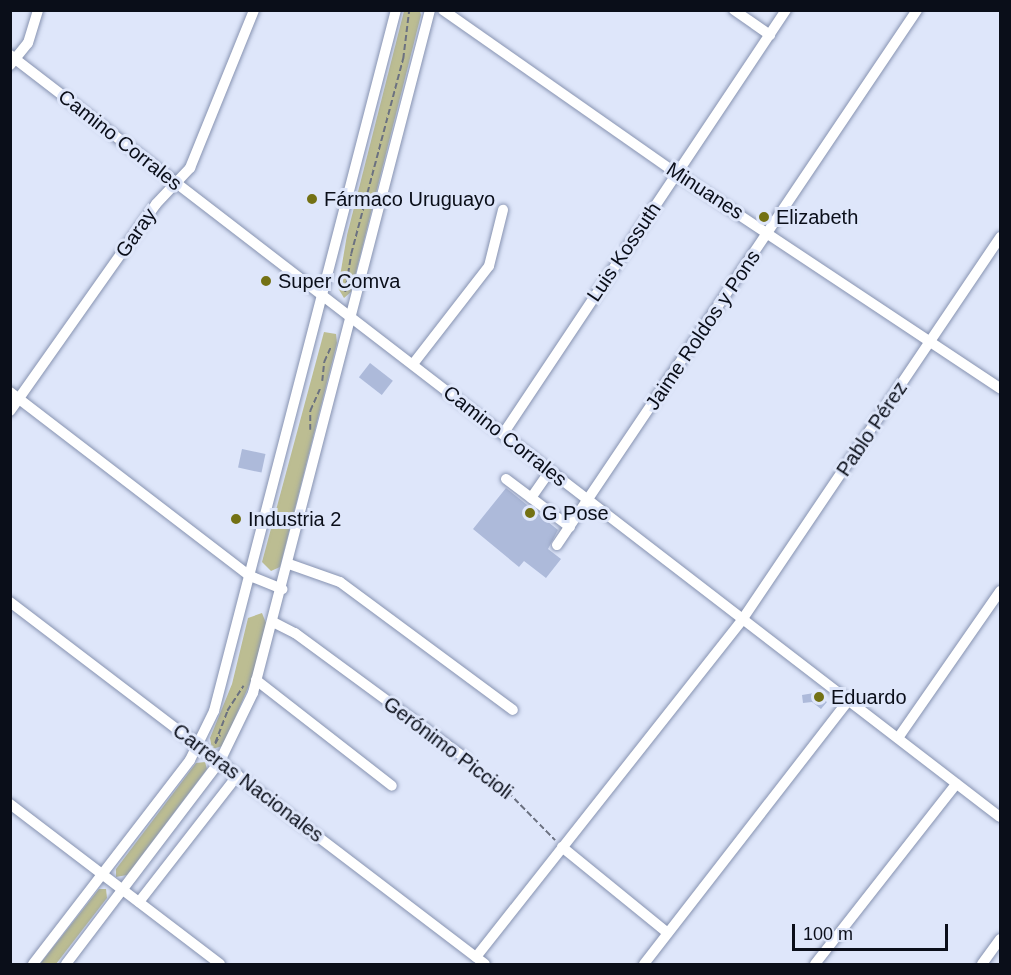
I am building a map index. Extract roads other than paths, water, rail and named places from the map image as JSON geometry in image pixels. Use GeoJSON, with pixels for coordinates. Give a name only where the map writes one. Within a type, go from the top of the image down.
{"type":"FeatureCollection","features":[{"type":"Feature","properties":{"kind":"street"},"geometry":{"type":"LineString","coordinates":[[13,60],[38,10]]}},
{"type":"Feature","properties":{"kind":"street","name":"Garay"},"geometry":{"type":"LineString","coordinates":[[10,411],[15,395],[156,204],[190,168],[254,10]]}},
{"type":"Feature","properties":{"kind":"street"},"geometry":{"type":"LineString","coordinates":[[33,964],[199,745],[214,711],[324,295],[396,10]]}},
{"type":"Feature","properties":{"kind":"street"},"geometry":{"type":"LineString","coordinates":[[66,964],[220,761],[245,713],[252,680],[273,622],[289,564],[430,10]]}},
{"type":"Feature","properties":{"kind":"street","name":"Minuanes"},"geometry":{"type":"LineString","coordinates":[[443,10],[676,173],[1000,388]]}},
{"type":"Feature","properties":{"kind":"street"},"geometry":{"type":"LineString","coordinates":[[734,10],[770,34]]}},
{"type":"Feature","properties":{"kind":"street","name":"Luis Kossuth"},"geometry":{"type":"LineString","coordinates":[[503,434],[786,10]]}},
{"type":"Feature","properties":{"kind":"street","name":"Jaime Roldos y Pons"},"geometry":{"type":"LineString","coordinates":[[557,545],[589,501],[917,10]]}},
{"type":"Feature","properties":{"kind":"street","name":"Camino Corrales"},"geometry":{"type":"LineString","coordinates":[[13,60],[324,295],[1000,817]]}},
{"type":"Feature","properties":{"kind":"street"},"geometry":{"type":"LineString","coordinates":[[413,364],[489,266],[503,210]]}},
{"type":"Feature","properties":{"kind":"street","name":"Pablo Pérez"},"geometry":{"type":"LineString","coordinates":[[481,961],[562,847],[742,620],[1000,237]]}},
{"type":"Feature","properties":{"kind":"street"},"geometry":{"type":"LineString","coordinates":[[15,395],[250,576],[282,589]]}},
{"type":"Feature","properties":{"kind":"street"},"geometry":{"type":"LineString","coordinates":[[531,498],[550,471]]}},
{"type":"Feature","properties":{"kind":"street"},"geometry":{"type":"LineString","coordinates":[[506,479],[570,527]]}},
{"type":"Feature","properties":{"kind":"street"},"geometry":{"type":"LineString","coordinates":[[289,564],[340,582],[513,710]]}},
{"type":"Feature","properties":{"kind":"street"},"geometry":{"type":"LineString","coordinates":[[898,738],[1000,591]]}},
{"type":"Feature","properties":{"kind":"street","name":"Carreras Nacionales"},"geometry":{"type":"LineString","coordinates":[[10,602],[481,961]]}},
{"type":"Feature","properties":{"kind":"street","name":"Gerónimo Piccioli"},"geometry":{"type":"LineString","coordinates":[[273,622],[295,633],[465,758]]}},
{"type":"Feature","properties":{"kind":"street"},"geometry":{"type":"LineString","coordinates":[[252,680],[392,786]]}},
{"type":"Feature","properties":{"kind":"street"},"geometry":{"type":"LineString","coordinates":[[644,964],[849,700]]}},
{"type":"Feature","properties":{"kind":"street"},"geometry":{"type":"LineString","coordinates":[[139,902],[237,775]]}},
{"type":"Feature","properties":{"kind":"street"},"geometry":{"type":"LineString","coordinates":[[815,964],[956,784]]}},
{"type":"Feature","properties":{"kind":"street"},"geometry":{"type":"LineString","coordinates":[[10,804],[220,964]]}},
{"type":"Feature","properties":{"kind":"street"},"geometry":{"type":"LineString","coordinates":[[562,847],[668,933]]}},
{"type":"Feature","properties":{"kind":"street"},"geometry":{"type":"LineString","coordinates":[[982,964],[1000,939]]}},
{"type":"Feature","properties":{"kind":"place","name":"Fármaco Uruguayo"},"geometry":{"type":"Point","coordinates":[312,199]}},
{"type":"Feature","properties":{"kind":"place","name":"Elizabeth"},"geometry":{"type":"Point","coordinates":[764,217]}},
{"type":"Feature","properties":{"kind":"place","name":"Super Comva"},"geometry":{"type":"Point","coordinates":[266,281]}},
{"type":"Feature","properties":{"kind":"place","name":"G Pose"},"geometry":{"type":"Point","coordinates":[530,513]}},
{"type":"Feature","properties":{"kind":"place","name":"Industria 2"},"geometry":{"type":"Point","coordinates":[236,519]}},
{"type":"Feature","properties":{"kind":"place","name":"Eduardo"},"geometry":{"type":"Point","coordinates":[819,697]}}]}
